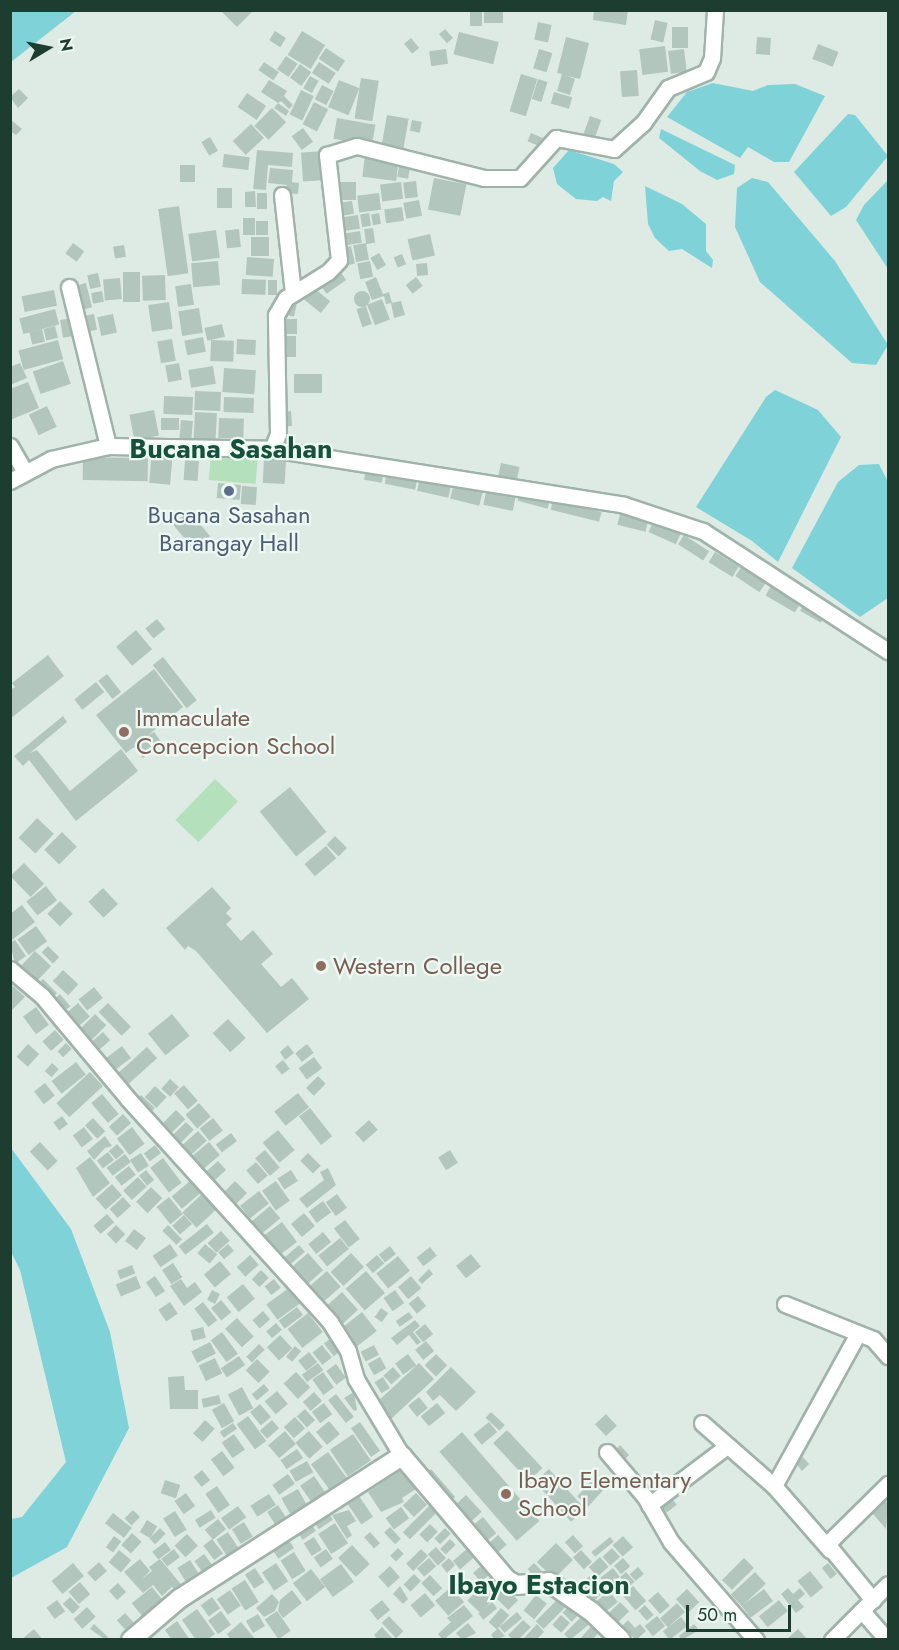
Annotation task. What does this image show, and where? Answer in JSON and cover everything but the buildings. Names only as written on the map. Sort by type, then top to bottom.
[{"type":"street","points":[[272,449],[278,434],[276,315],[293,293],[328,272],[339,260],[327,155],[357,146],[484,178],[520,178],[556,138],[614,149],[643,123],[668,88],[706,72],[712,58],[715,10]]},
{"type":"street","points":[[282,195],[293,293]]},
{"type":"street","points":[[69,287],[108,446]]},
{"type":"street","points":[[10,446],[24,470]]},
{"type":"street","points":[[10,481],[24,470],[51,459],[108,446],[272,449],[525,487],[647,512],[703,531],[888,651]]},
{"type":"street","points":[[10,969],[42,996],[128,1099],[330,1322],[348,1351],[356,1379],[402,1456],[507,1580],[517,1586],[549,1582],[592,1612],[621,1640]]},
{"type":"street","points":[[785,1304],[857,1335],[873,1339],[888,1356]]},
{"type":"street","points":[[774,1486],[857,1335]]},
{"type":"street","points":[[702,1424],[774,1486],[873,1600]]},
{"type":"street","points":[[649,1505],[727,1446]]},
{"type":"street","points":[[607,1452],[649,1505],[671,1542],[756,1640]]},
{"type":"street","points":[[131,1640],[179,1599],[402,1456]]},
{"type":"street","points":[[830,1550],[827,1544],[888,1484]]},
{"type":"street","points":[[832,1640],[888,1584]]},
{"type":"street","points":[[862,1611],[887,1640]]},
{"type":"green space","points":[[211,454],[258,458],[256,484],[209,480]]},
{"type":"green space","points":[[215,779],[238,801],[198,842],[175,820]]},
{"type":"water","points":[[11,10],[76,10],[76,11],[11,62]]},
{"type":"water","points":[[713,83],[753,91],[768,85],[795,84],[825,96],[789,162],[774,162],[748,147],[740,158],[667,117],[687,92]]},
{"type":"water","points":[[848,114],[855,115],[888,156],[846,207],[831,216],[794,172]]},
{"type":"water","points":[[661,129],[735,165],[734,174],[717,180],[700,171],[659,138]]},
{"type":"water","points":[[569,150],[614,164],[623,172],[614,181],[611,201],[603,197],[597,201],[576,199],[557,184],[553,168]]},
{"type":"water","points":[[752,178],[768,182],[835,261],[888,345],[876,365],[852,363],[760,282],[735,227],[737,188]]},
{"type":"water","points":[[888,180],[888,269],[856,220],[864,205]]},
{"type":"water","points":[[645,186],[682,204],[706,224],[706,251],[713,260],[712,268],[682,249],[669,251],[655,238],[648,224]]},
{"type":"water","points":[[775,390],[818,410],[841,437],[778,562],[752,541],[696,507],[766,397]]},
{"type":"water","points":[[879,464],[888,482],[888,598],[860,617],[792,568],[838,482],[859,465]]},
{"type":"water","points":[[11,1148],[71,1229],[110,1332],[129,1428],[67,1547],[11,1578],[11,1519],[22,1517],[66,1462],[20,1270],[11,1252]]},
{"type":"place","name":"Bucana Sasahan Barangay Hall","points":[[229,491]]},
{"type":"place","name":"Immaculate Concepcion School","points":[[124,732]]},
{"type":"place","name":"Western College","points":[[321,966]]},
{"type":"place","name":"Ibayo Elementary School","points":[[506,1494]]},
{"type":"district","name":"Bucana Sasahan","points":[[231,449]]},
{"type":"district","name":"Ibayo Estacion","points":[[539,1585]]}]
